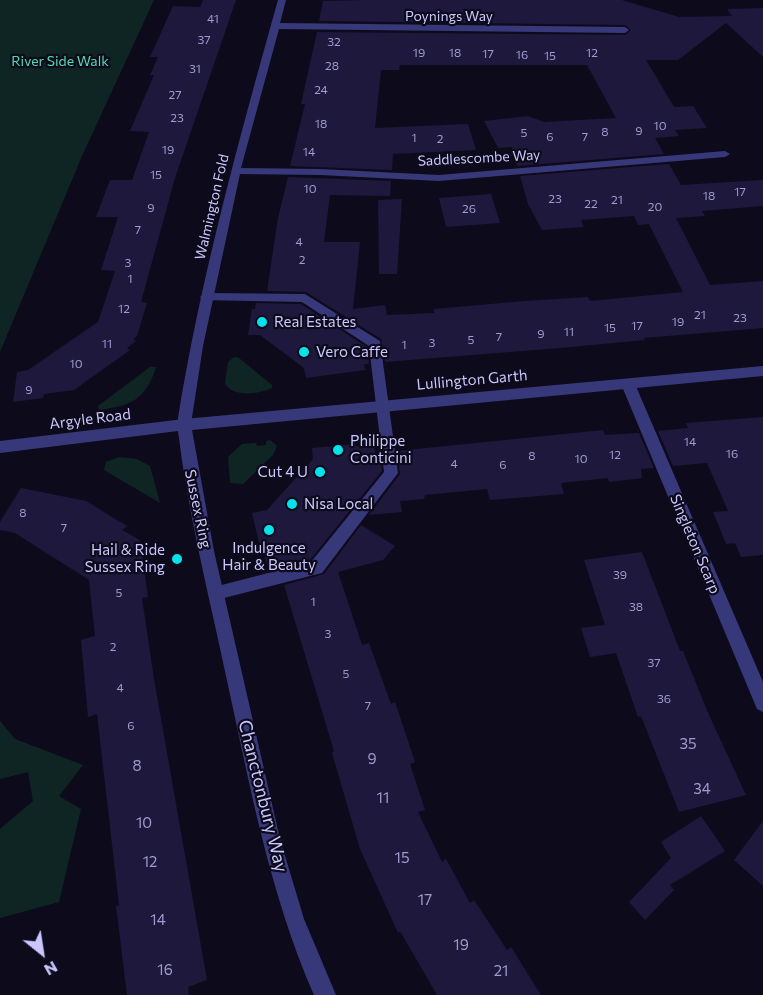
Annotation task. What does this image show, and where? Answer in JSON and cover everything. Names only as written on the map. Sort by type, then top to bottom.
[{"type":"street","name":"Walmington Fold","points":[[184,424],[206,297],[235,171],[282,0]]},
{"type":"street","name":"Poynings Way","points":[[274,26],[625,30]]},
{"type":"street","name":"Saddlescombe Way","points":[[235,171],[320,172],[439,178],[725,154]]},
{"type":"street","points":[[206,297],[305,298],[375,344],[391,474],[316,568],[216,593]]},
{"type":"street","name":"Lullington Garth","points":[[184,424],[382,404],[763,371]]},
{"type":"street","name":"Singleton Scarp","points":[[628,384],[763,703]]},
{"type":"street","name":"Argyle Road","points":[[0,447],[184,424]]},
{"type":"street","name":"Sussex Ring","points":[[184,424],[197,508],[216,593]]},
{"type":"street","name":"Chanctonbury Way","points":[[216,593],[255,769],[284,885],[304,943],[326,995]]},
{"type":"green space","name":"River Side Walk","points":[[0,0],[154,0],[82,156],[0,352]]},
{"type":"green space","points":[[234,357],[239,358],[272,385],[272,388],[260,392],[240,393],[228,388],[225,383],[228,362]]},
{"type":"green space","points":[[150,367],[156,367],[142,394],[120,406],[99,410],[98,406]]},
{"type":"green space","points":[[270,440],[277,446],[273,455],[243,484],[230,483],[228,457],[242,444],[266,445],[266,441]]},
{"type":"green space","points":[[119,457],[137,459],[150,466],[160,503],[104,470],[106,462]]},
{"type":"green space","points":[[0,721],[15,739],[83,765],[59,796],[81,809],[59,902],[0,918],[0,829],[33,801],[28,772],[0,779]]},
{"type":"building","points":[[203,0],[236,0],[175,178],[141,302],[147,303],[137,336],[133,339],[136,341],[127,348],[130,350],[74,390],[44,394],[43,398],[13,402],[17,372],[28,370],[98,322],[115,271],[101,270],[118,217],[96,217],[110,180],[132,180],[149,132],[130,131],[154,75],[150,75],[158,57],[150,57],[173,6],[200,7]]},
{"type":"building","points":[[622,0],[679,17],[732,16],[727,9],[763,8],[763,57],[726,23],[678,60],[646,60],[674,107],[693,106],[707,128],[675,130],[679,136],[655,138],[664,154],[517,166],[512,147],[498,148],[484,121],[528,116],[544,122],[616,118],[587,65],[400,65],[399,70],[381,70],[375,128],[468,124],[476,150],[393,154],[392,170],[290,166],[305,104],[301,104],[317,32],[625,35],[631,30],[625,25],[319,21],[323,1]]},
{"type":"building","points":[[669,164],[681,185],[763,180],[763,206],[702,211],[705,216],[676,218],[710,285],[763,281],[763,328],[385,362],[381,339],[306,292],[267,291],[278,218],[288,177],[391,181],[390,196],[330,195],[324,242],[360,242],[353,309],[385,305],[387,315],[434,313],[434,309],[525,301],[588,297],[590,301],[683,292],[649,224],[638,225],[634,216],[581,220],[584,227],[542,230],[528,204],[520,176]]},
{"type":"building","points":[[491,194],[500,223],[446,227],[439,198]]},
{"type":"building","points":[[402,199],[397,274],[379,274],[378,200]]},
{"type":"building","points":[[256,303],[301,304],[367,347],[369,364],[364,364],[365,370],[306,378],[304,368],[260,335],[248,335],[252,309],[255,309]]},
{"type":"building","points":[[763,417],[763,555],[741,557],[735,543],[726,544],[713,512],[728,511],[707,463],[673,466],[658,431],[688,428],[686,423]]},
{"type":"building","points":[[603,430],[605,435],[639,433],[654,468],[641,469],[642,478],[609,482],[608,478],[561,483],[564,494],[490,500],[487,489],[425,495],[424,499],[400,501],[402,512],[369,515],[400,474],[397,451]]},
{"type":"building","points":[[355,444],[356,446],[374,444],[375,454],[380,453],[382,471],[310,560],[268,569],[264,552],[261,552],[252,513],[267,510],[313,459],[312,448]]},
{"type":"building","points":[[21,488],[86,501],[127,526],[122,530],[140,540],[148,597],[142,598],[154,679],[207,980],[188,987],[189,995],[127,995],[97,714],[88,717],[81,640],[95,636],[89,580],[15,533],[0,530],[0,522]]},
{"type":"building","points":[[361,525],[395,546],[383,560],[338,572],[362,645],[369,643],[391,704],[395,702],[415,762],[410,764],[425,810],[418,812],[442,862],[446,859],[470,903],[474,900],[507,950],[511,947],[541,995],[437,995],[400,931],[398,933],[360,849],[332,753],[334,751],[284,585],[324,574]]},
{"type":"building","points":[[642,552],[680,651],[683,651],[709,715],[746,795],[679,812],[641,716],[638,717],[616,653],[590,657],[581,628],[605,625],[584,560]]},
{"type":"building","points":[[701,816],[725,851],[670,885],[674,890],[645,920],[629,902],[671,858],[661,842]]},
{"type":"building","points":[[763,821],[763,886],[734,860]]},
{"type":"place","name":"Real Estates","points":[[262,322]]},
{"type":"place","name":"Vero Caffe","points":[[304,352]]},
{"type":"place","name":"Philippe Conticini","points":[[338,450]]},
{"type":"place","name":"Cut 4 U","points":[[320,472]]},
{"type":"place","name":"Nisa Local","points":[[292,504]]},
{"type":"place","name":"Indulgence Hair & Beauty","points":[[269,530]]},
{"type":"place","name":"Hail & Ride Sussex Ring","points":[[177,559]]}]
